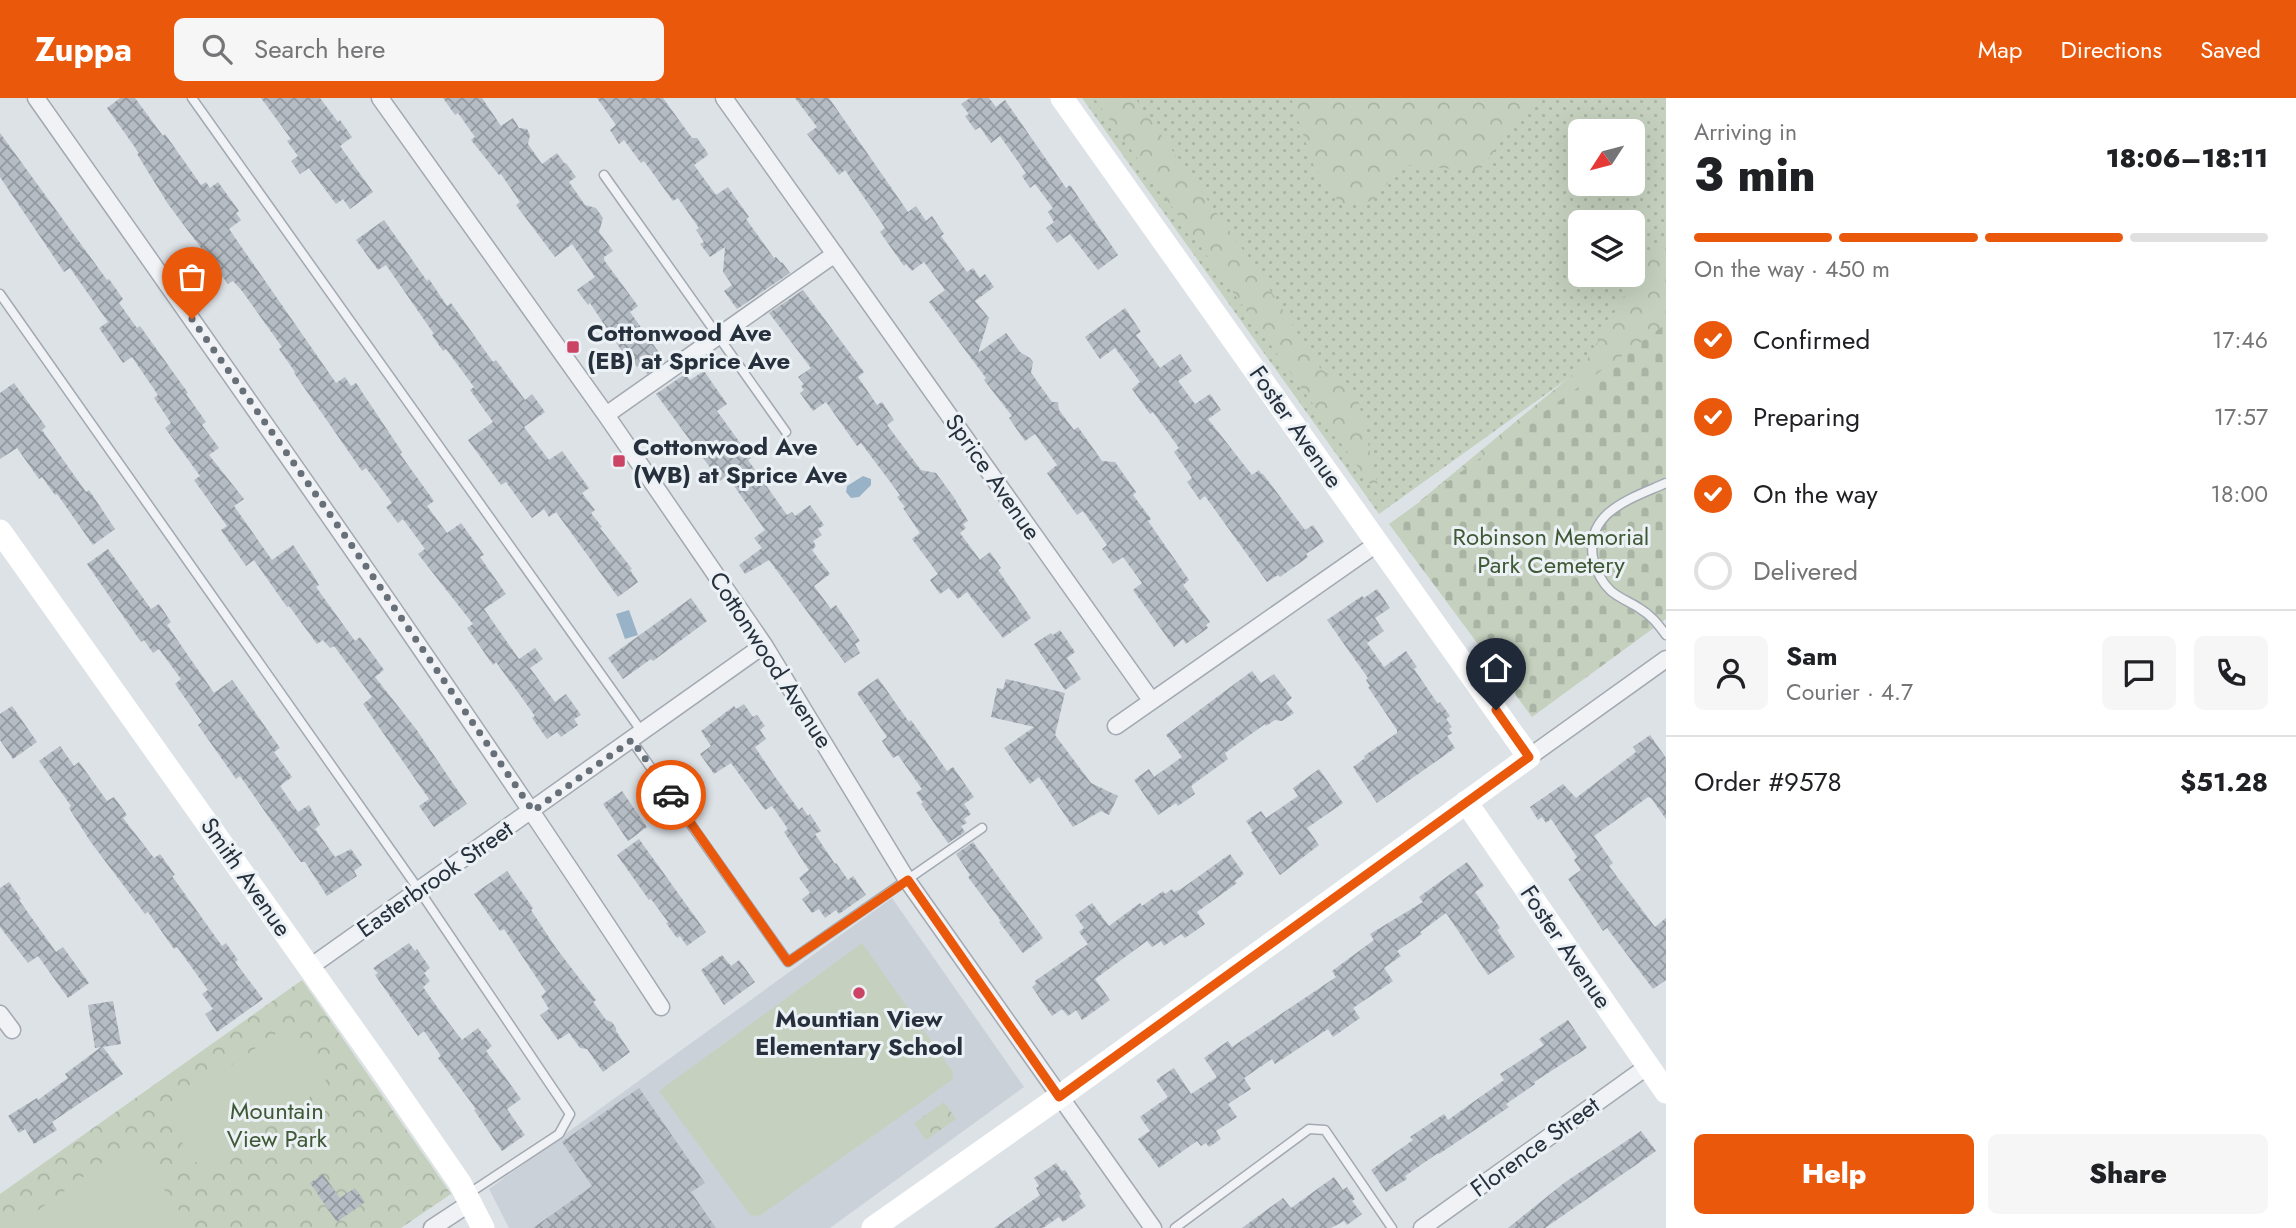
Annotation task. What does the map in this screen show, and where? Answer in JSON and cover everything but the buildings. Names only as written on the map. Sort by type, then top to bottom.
[{"type":"street","points":[[36,98],[348,540],[533,811],[662,1007]]},
{"type":"street","name":"Cottonwood Avenue","points":[[380,98],[606,415],[764,645],[908,880],[1153,1228]]},
{"type":"street","name":"Sprice Avenue","points":[[724,98],[1151,700]]},
{"type":"street","name":"Foster Avenue","points":[[1062,98],[1529,757]]},
{"type":"street","points":[[606,415],[835,254]]},
{"type":"street","name":"Smith Avenue","points":[[0,531],[310,967],[468,1199],[483,1228]]},
{"type":"street","points":[[1116,726],[1378,543]]},
{"type":"street","name":"Easterbrook Street","points":[[310,967],[764,645]]},
{"type":"street","points":[[873,1228],[1666,659]]},
{"type":"street","name":"Foster Avenue","points":[[1466,802],[1666,1092]]},
{"type":"street","points":[[0,1014],[12,1030]]},
{"type":"street","name":"Florence Street","points":[[1422,1228],[1647,1066]]},
{"type":"street","points":[[432,1228],[468,1199]]},
{"type":"lane","points":[[192,98],[637,736],[788,962],[982,828]]},
{"type":"lane","points":[[604,175],[786,432]]},
{"type":"lane","points":[[0,294],[419,890],[570,1114],[559,1133],[468,1199]]},
{"type":"lane","points":[[1666,483],[1619,503],[1608,512],[1594,537],[1592,553],[1605,585],[1613,593],[1652,616],[1666,635]]},
{"type":"lane","points":[[1175,1228],[1309,1129],[1325,1130],[1392,1228]]},
{"type":"shaded area","name":"Mountian View Elementary School","points":[[892,898],[1024,1087],[830,1228],[509,1228],[489,1189]]},
{"type":"green space","points":[[1082,98],[1666,98],[1666,308],[1379,514]]},
{"type":"green space","points":[[1094,98],[1135,98],[1256,268],[1320,368],[1358,400],[1381,499]]},
{"type":"green space","points":[[1291,98],[1534,98],[1479,171],[1403,165],[1372,201],[1340,204],[1313,164]]},
{"type":"green space","points":[[1666,244],[1666,328],[1446,510],[1420,501],[1584,365],[1629,287],[1645,287],[1646,258]]},
{"type":"green space","name":"Robinson Memorial Park Cemetery","points":[[1666,324],[1666,619],[1532,717],[1389,524]]},
{"type":"green space","points":[[862,943],[953,1072],[952,1080],[759,1216],[750,1215],[659,1091]]},
{"type":"green space","name":"Mountain View Park","points":[[302,980],[451,1194],[401,1228],[0,1228],[0,1194]]},
{"type":"green space","points":[[282,1029],[294,1032],[326,1077],[325,1086],[211,1168],[199,1166],[168,1123],[169,1111]]},
{"type":"green space","points":[[944,1102],[956,1119],[926,1140],[914,1123]]},
{"type":"green space","points":[[121,1149],[137,1152],[192,1228],[14,1228]]},
{"type":"water","points":[[863,476],[871,479],[871,485],[859,497],[851,498],[846,492],[847,486]]},
{"type":"water","points":[[629,610],[638,635],[625,639],[616,614]]},
{"type":"way so far","points":[[192,319],[348,540],[533,811],[632,740],[671,795]]},
{"type":"place","name":"Cottonwood Ave (EB) at Sprice Ave","points":[[573,347]]},
{"type":"place","name":"Cottonwood Ave (WB) at Sprice Ave","points":[[619,461]]},
{"type":"place","name":"Mountian View Elementary School","points":[[859,993]]},
{"type":"route","points":[[671,795],[788,962],[908,880],[1059,1097],[1529,757],[1496,710]]}]
